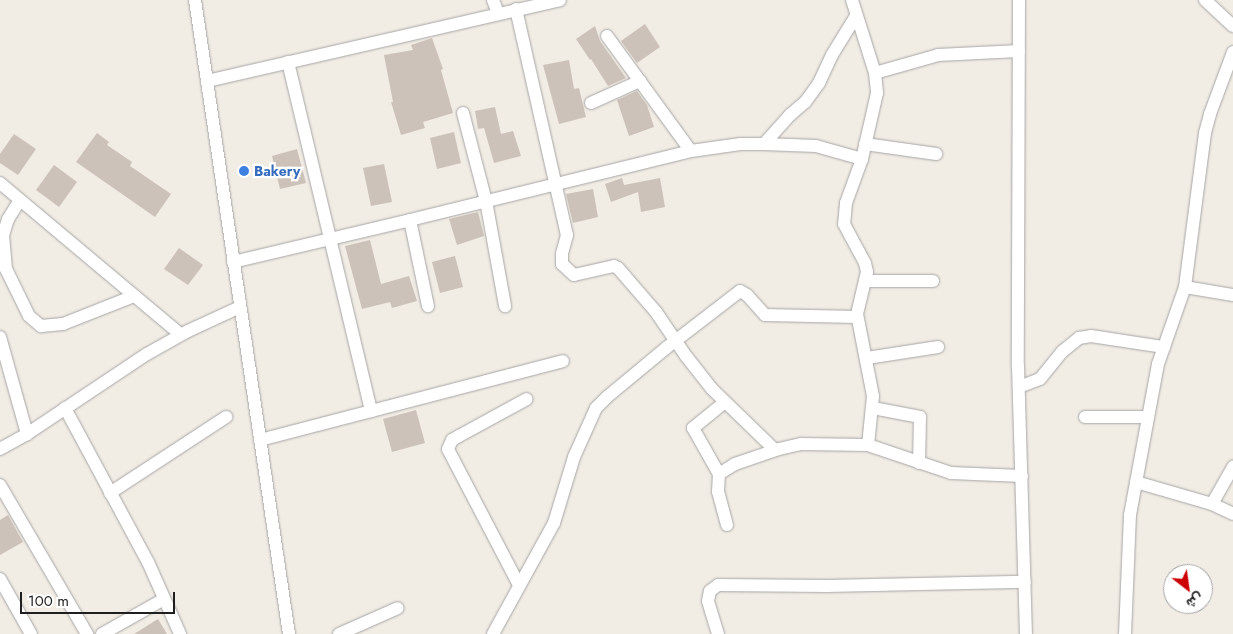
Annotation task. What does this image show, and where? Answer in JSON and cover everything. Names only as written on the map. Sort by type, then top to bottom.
[{"type":"street","points":[[195,0],[289,634]]},
{"type":"street","points":[[493,0],[498,13]]},
{"type":"street","points":[[207,81],[560,0]]},
{"type":"street","points":[[852,0],[875,73],[877,93],[862,159],[846,203],[844,224],[865,263],[866,281],[857,307],[857,317],[867,358],[873,396],[868,445]]},
{"type":"street","points":[[1019,0],[1019,388],[1026,634]]},
{"type":"street","points":[[1205,0],[1233,26]]},
{"type":"street","points":[[516,9],[567,235],[562,254],[562,264],[574,275],[614,266],[618,268],[656,312],[675,340],[725,402],[776,450]]},
{"type":"street","points":[[764,144],[790,115],[805,102],[819,83],[832,55],[856,16]]},
{"type":"street","points":[[607,36],[691,150]]},
{"type":"street","points":[[875,73],[938,55],[1020,51]]},
{"type":"street","points":[[1125,634],[1127,547],[1148,417],[1158,364],[1185,287],[1205,133],[1233,52]]},
{"type":"street","points":[[288,62],[371,411]]},
{"type":"street","points":[[591,103],[640,81]]},
{"type":"street","points":[[463,113],[486,201],[504,306]]},
{"type":"street","points":[[233,262],[691,150],[741,144],[816,146],[862,159]]},
{"type":"street","points":[[866,144],[936,154]]},
{"type":"street","points":[[0,183],[181,335]]},
{"type":"street","points":[[20,200],[8,219],[3,235],[6,269],[28,316],[41,326],[63,324],[134,296]]},
{"type":"street","points":[[410,220],[428,306]]},
{"type":"street","points":[[866,281],[933,281]]},
{"type":"street","points":[[1185,287],[1233,295]]},
{"type":"street","points":[[493,634],[554,524],[574,457],[596,408],[675,340],[740,291],[747,295],[765,315],[857,317]]},
{"type":"street","points":[[0,449],[27,434],[147,354],[181,335],[240,307]]},
{"type":"street","points":[[1019,388],[1040,379],[1063,351],[1079,338],[1091,336],[1164,347]]},
{"type":"street","points":[[0,337],[27,434]]},
{"type":"street","points":[[867,358],[938,347]]},
{"type":"street","points":[[260,440],[563,361]]},
{"type":"street","points":[[519,585],[448,448],[452,440],[527,399]]},
{"type":"street","points":[[725,402],[693,428],[719,474],[718,492],[727,525]]},
{"type":"street","points":[[65,408],[148,562],[180,634]]},
{"type":"street","points":[[873,408],[920,417],[919,463]]},
{"type":"street","points":[[1085,417],[1148,417]]},
{"type":"street","points":[[110,493],[226,418]]},
{"type":"street","points":[[719,474],[735,464],[776,450],[801,444],[868,445],[951,473],[1022,476]]},
{"type":"street","points":[[1212,504],[1233,467]]},
{"type":"street","points":[[1136,482],[1212,504],[1233,514]]},
{"type":"street","points":[[0,485],[87,634]]},
{"type":"street","points":[[0,579],[31,634]]},
{"type":"street","points":[[718,634],[708,601],[710,591],[718,585],[827,586],[1025,582]]},
{"type":"street","points":[[102,634],[164,599]]},
{"type":"street","points":[[339,634],[398,608]]},
{"type":"building","points":[[645,24],[660,47],[637,63],[621,41]]},
{"type":"building","points":[[595,26],[600,41],[626,78],[608,86],[576,39]]},
{"type":"building","points":[[432,38],[443,69],[441,70],[453,113],[423,122],[425,128],[401,135],[391,102],[393,102],[384,55],[413,50],[411,45]]},
{"type":"building","points":[[569,60],[574,89],[579,88],[586,117],[559,124],[543,65]]},
{"type":"building","points":[[637,91],[647,105],[654,127],[629,136],[617,100]]},
{"type":"building","points":[[495,107],[501,134],[513,131],[521,156],[494,163],[484,128],[478,129],[475,111]]},
{"type":"building","points":[[454,132],[461,163],[437,169],[430,138]]},
{"type":"building","points":[[97,133],[109,142],[107,145],[132,162],[130,166],[171,194],[155,217],[76,162]]},
{"type":"building","points":[[14,134],[36,149],[18,175],[0,163],[0,154]]},
{"type":"building","points":[[297,149],[306,183],[280,189],[272,156]]},
{"type":"building","points":[[384,164],[392,202],[371,206],[363,168]]},
{"type":"building","points":[[54,165],[77,182],[59,207],[36,190]]},
{"type":"building","points":[[622,178],[624,185],[660,178],[665,207],[641,212],[638,192],[611,202],[605,184]]},
{"type":"building","points":[[593,189],[598,217],[573,223],[566,194]]},
{"type":"building","points":[[478,212],[484,236],[457,245],[449,219]]},
{"type":"building","points":[[370,240],[381,284],[409,276],[417,301],[392,308],[390,302],[362,309],[345,246]]},
{"type":"building","points":[[179,248],[203,265],[188,285],[164,269]]},
{"type":"building","points":[[455,256],[463,287],[440,293],[432,262]]},
{"type":"building","points":[[416,410],[425,443],[392,452],[383,419]]},
{"type":"building","points":[[8,515],[23,542],[0,555],[0,520]]},
{"type":"building","points":[[158,619],[167,634],[134,634]]},
{"type":"place","name":"Bakery","points":[[244,171]]}]
